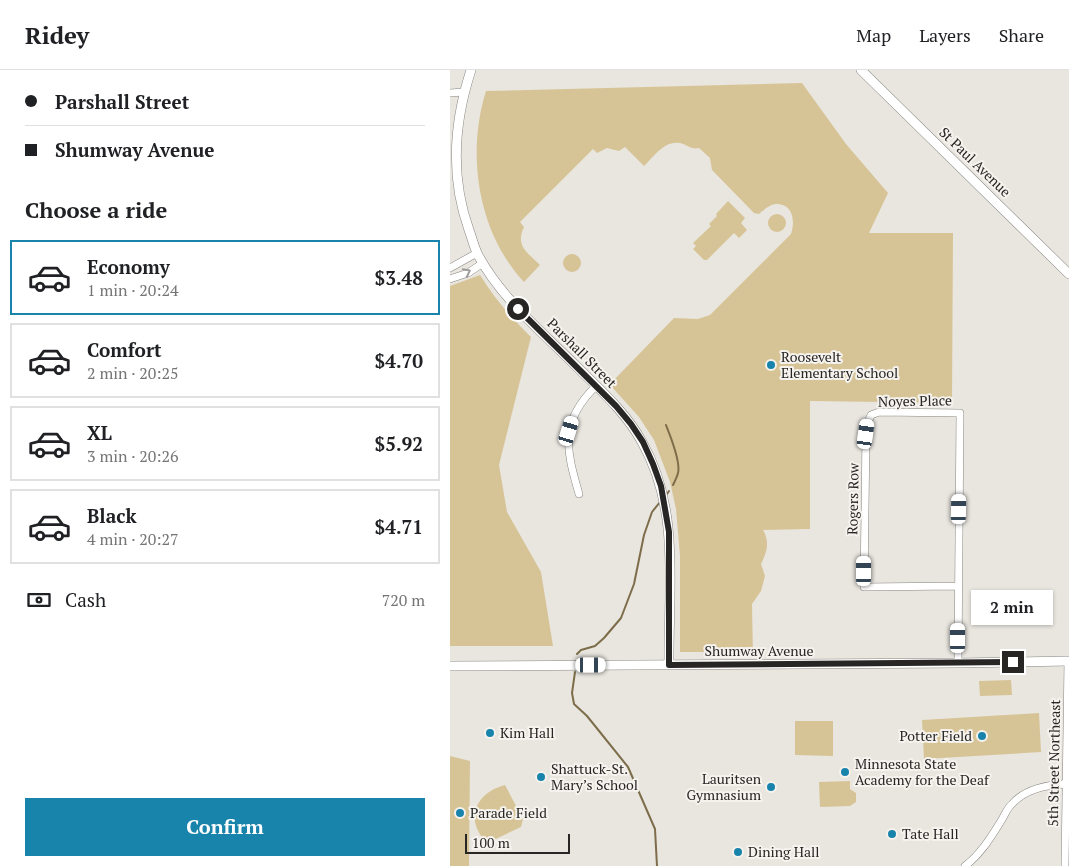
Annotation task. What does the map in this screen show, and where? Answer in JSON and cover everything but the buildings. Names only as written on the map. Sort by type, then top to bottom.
[{"type":"street","name":"Parshall Street","points":[[471,70],[464,92],[456,140],[457,180],[464,217],[477,253],[514,304],[616,406],[631,424],[646,450],[661,486],[669,532],[669,665]]},
{"type":"street","name":"St Paul Avenue","points":[[861,70],[1069,274]]},
{"type":"street","points":[[450,92],[464,92]]},
{"type":"street","points":[[450,268],[477,253]]},
{"type":"street","points":[[450,279],[468,273],[483,263]]},
{"type":"street","points":[[579,494],[569,462],[569,431],[578,406],[596,386]]},
{"type":"street","name":"Noyes Place","points":[[871,415],[879,412],[960,413],[958,586]]},
{"type":"street","name":"Rogers Row","points":[[871,415],[866,434],[864,587],[958,586]]},
{"type":"street","points":[[958,586],[958,663]]},
{"type":"street","name":"Shumway Avenue","points":[[450,666],[1069,661]]},
{"type":"street","name":"5th Street Northeast","points":[[1065,866],[1069,661]]},
{"type":"street","points":[[965,866],[974,859],[989,841],[1011,804],[1030,791],[1049,785],[1067,784]]},
{"type":"shaded area","name":"Roosevelt Elementary School","points":[[802,83],[846,144],[888,193],[869,233],[953,233],[952,403],[810,401],[810,529],[763,530],[767,547],[761,564],[765,576],[761,591],[752,604],[753,657],[716,652],[680,652],[680,556],[676,509],[670,482],[654,440],[639,417],[611,386],[611,383],[674,318],[698,319],[710,315],[791,234],[792,214],[787,207],[776,204],[769,206],[759,214],[754,213],[712,170],[710,158],[699,148],[692,148],[680,143],[669,144],[644,166],[625,147],[619,151],[607,148],[597,153],[593,149],[520,222],[524,227],[521,239],[522,244],[540,265],[524,282],[508,262],[486,217],[480,192],[477,166],[480,115],[486,91]]},
{"type":"shaded area","points":[[728,201],[745,218],[741,223],[747,230],[739,238],[734,233],[707,260],[704,260],[693,249],[696,246],[693,243],[711,226],[709,224]]},
{"type":"shaded area","points":[[773,214],[781,214],[786,219],[784,230],[773,232],[768,227],[768,219]]},
{"type":"shaded area","points":[[568,254],[576,254],[581,259],[579,270],[568,272],[563,267],[563,259]]},
{"type":"shaded area","points":[[480,275],[503,307],[531,337],[499,465],[507,512],[541,572],[553,646],[450,646],[450,286]]},
{"type":"shaded area","points":[[1011,680],[1012,695],[980,696],[979,681]]},
{"type":"shaded area","name":"Potter Field","points":[[1039,713],[1041,752],[924,759],[922,720]]},
{"type":"shaded area","points":[[795,721],[833,721],[833,756],[795,755]]},
{"type":"shaded area","name":"Parade Field","points":[[450,756],[470,761],[469,866],[450,866]]},
{"type":"shaded area","points":[[850,781],[850,789],[856,793],[856,802],[850,806],[820,807],[819,782]]},
{"type":"shaded area","points":[[505,785],[523,819],[521,827],[487,843],[476,825],[476,808],[486,794]]},
{"type":"waterway","points":[[666,425],[675,449],[679,468],[673,485]]},
{"type":"waterway","points":[[577,654],[581,650],[595,646],[621,618],[634,584],[644,535],[652,512],[660,502]]},
{"type":"waterway","points":[[575,672],[572,693],[574,704],[587,716],[628,767],[655,829],[657,866]]},
{"type":"place","name":"Roosevelt Elementary School","points":[[771,365]]},
{"type":"place","name":"Kim Hall","points":[[490,733]]},
{"type":"place","name":"Potter Field","points":[[982,736]]},
{"type":"place","name":"Minnesota State Academy for the Deaf","points":[[845,772]]},
{"type":"place","name":"Shattuck-St. Mary’s School","points":[[541,777]]},
{"type":"place","name":"Lauritsen Gymnasium","points":[[771,787]]},
{"type":"place","name":"Parade Field","points":[[460,813]]},
{"type":"place","name":"Tate Hall","points":[[892,834]]},
{"type":"place","name":"Dining Hall","points":[[738,852]]},
{"type":"route","points":[[518,309],[616,406],[643,442],[653,464],[661,486],[669,532],[669,665],[1013,662]]}]
